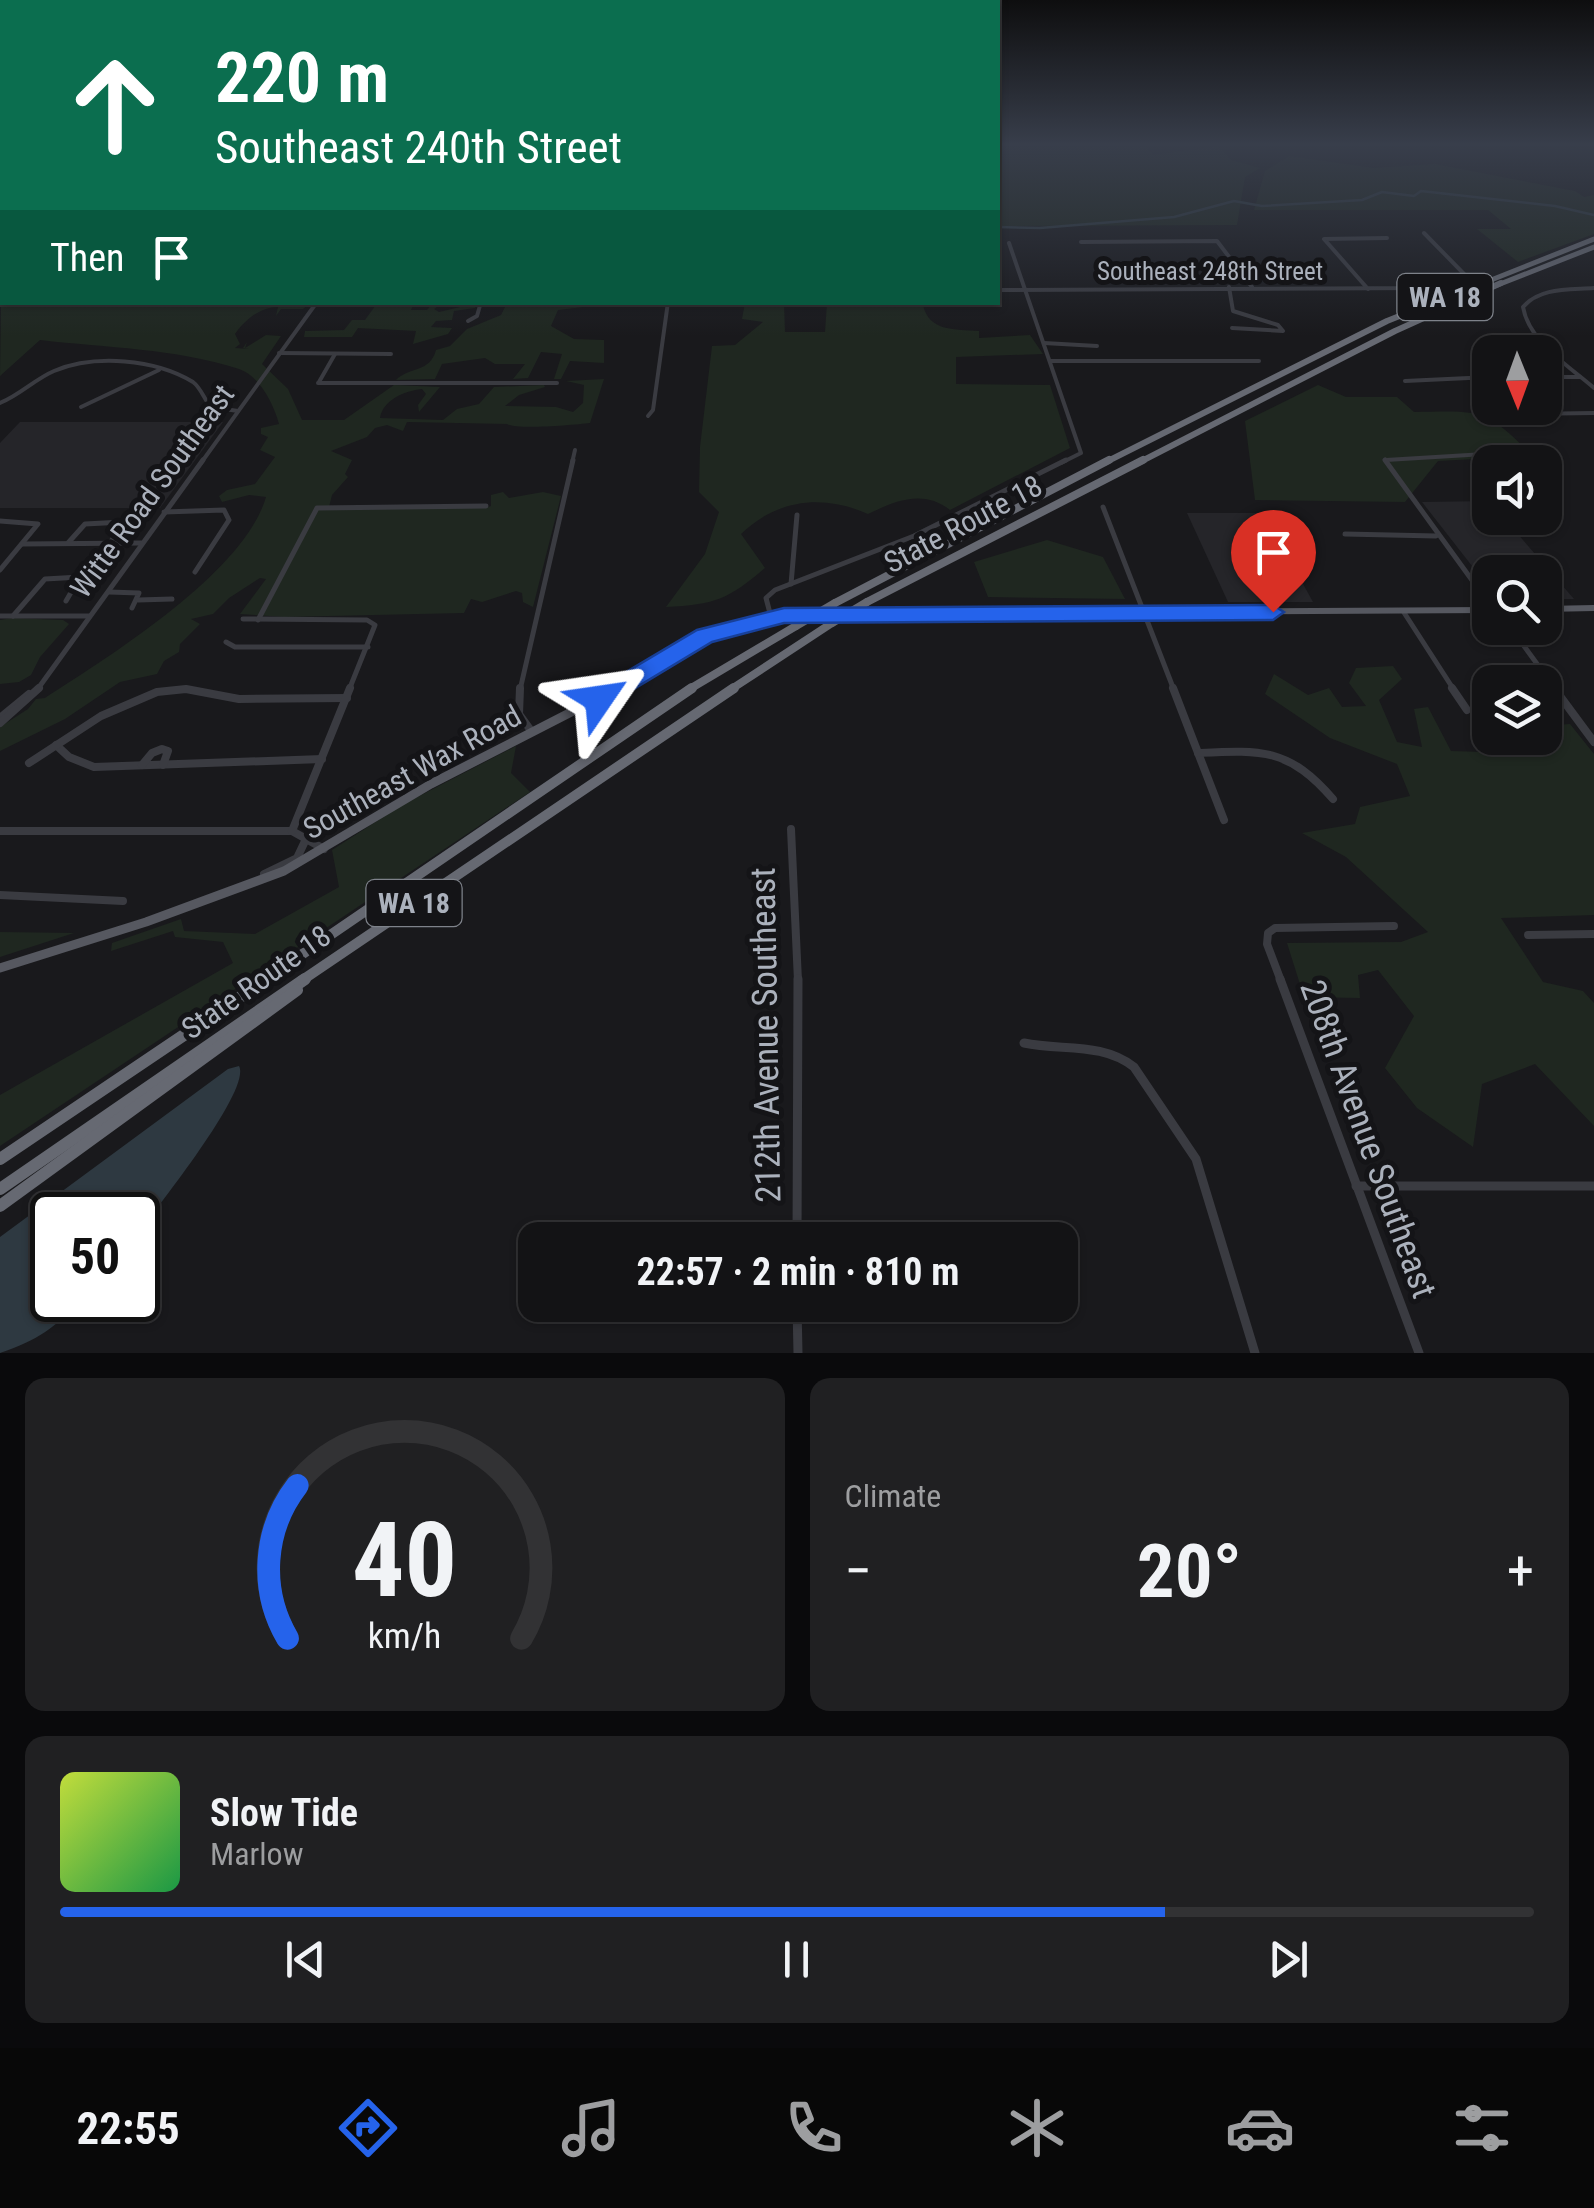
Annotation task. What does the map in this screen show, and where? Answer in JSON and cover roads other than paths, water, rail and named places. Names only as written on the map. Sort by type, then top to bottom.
[{"type":"highway","name":"State Route 18","points":[[0,1157],[596,757],[701,681],[835,603],[1358,334],[1594,239]]},
{"type":"highway","name":"State Route 18","points":[[0,1189],[785,651],[867,602],[1394,331],[1594,247]]},
{"type":"highway","points":[[0,1206],[274,1009],[370,933]]},
{"type":"main road","points":[[1562,609],[1594,608]]},
{"type":"main road","name":"Southeast Wax Road","points":[[0,968],[244,886],[324,849],[432,784],[599,699],[705,636],[771,617],[1472,609]]},
{"type":"street","name":"Southeast 248th Street","points":[[1000,290],[1423,288],[1461,280],[1468,273],[1424,233]]},
{"type":"street","points":[[1368,289],[1324,239],[1387,238]]},
{"type":"street","points":[[1081,242],[1217,241],[1252,287]]},
{"type":"street","points":[[771,617],[768,595],[914,536],[1082,451],[1008,242]]},
{"type":"street","points":[[1230,287],[1233,310],[1278,325],[1282,331],[1232,328]]},
{"type":"street","points":[[1594,288],[1553,288],[1523,301],[1521,318],[1594,388]]},
{"type":"street","name":"Witte Road Southeast","points":[[0,721],[34,691],[313,305]]},
{"type":"street","points":[[468,321],[477,316],[480,305]]},
{"type":"street","points":[[648,416],[653,410],[668,305]]},
{"type":"street","points":[[1044,343],[1097,346]]},
{"type":"street","points":[[279,353],[391,354]]},
{"type":"street","points":[[336,353],[318,383],[557,383]]},
{"type":"street","points":[[1050,361],[1259,360]]},
{"type":"street","points":[[0,403],[65,366],[95,361],[160,370],[198,385],[202,400],[210,407],[238,411]]},
{"type":"street","points":[[81,407],[160,370]]},
{"type":"street","points":[[1562,377],[1582,377]]},
{"type":"street","points":[[1405,381],[1472,378]]},
{"type":"street","points":[[1562,414],[1594,414]]},
{"type":"street","points":[[532,732],[519,714],[519,692],[575,450]]},
{"type":"street","points":[[1472,455],[1385,460],[1472,583]]},
{"type":"street","points":[[258,620],[317,508],[323,505],[486,506]]},
{"type":"street","points":[[1103,507],[1224,820]]},
{"type":"street","points":[[164,512],[224,510],[229,520],[195,572]]},
{"type":"street","points":[[790,584],[797,516]]},
{"type":"street","points":[[0,521],[38,523],[0,570]]},
{"type":"street","points":[[67,544],[85,524],[124,524],[110,543]]},
{"type":"street","points":[[1345,534],[1438,536]]},
{"type":"street","points":[[22,544],[142,543]]},
{"type":"street","points":[[13,616],[48,578],[81,578],[66,601]]},
{"type":"street","points":[[108,592],[139,593],[132,608]]},
{"type":"street","points":[[138,600],[172,599]]},
{"type":"street","points":[[1403,612],[1467,710]]},
{"type":"street","points":[[0,616],[90,616]]},
{"type":"street","points":[[244,620],[367,620],[375,625],[292,831]]},
{"type":"street","points":[[226,642],[235,647],[368,647]]},
{"type":"street","points":[[1523,645],[1594,742]]},
{"type":"street","points":[[28,763],[101,716],[157,692],[186,688],[239,699],[347,698]]},
{"type":"street","points":[[56,745],[81,764],[141,766],[322,759]]},
{"type":"street","points":[[141,766],[162,748],[168,751],[164,765]]},
{"type":"street","points":[[1198,753],[1279,752],[1309,771],[1333,799]]},
{"type":"street","name":"212th Avenue Southeast","points":[[791,830],[790,858],[798,921],[797,1222]]},
{"type":"street","points":[[0,831],[292,831],[324,849]]},
{"type":"street","points":[[244,886],[298,858],[306,839]]},
{"type":"street","points":[[0,896],[124,901]]},
{"type":"street","name":"208th Avenue Southeast","points":[[1394,926],[1275,928],[1268,934],[1267,944],[1419,1353]]},
{"type":"street","points":[[1528,935],[1594,934]]},
{"type":"street","points":[[1024,1043],[1053,1050],[1106,1049],[1125,1057],[1134,1066],[1196,1159],[1254,1353]]},
{"type":"street","points":[[1356,1186],[1594,1186]]},
{"type":"street","points":[[798,1322],[798,1353]]},
{"type":"waterway","points":[[1000,227],[1040,228],[1174,217],[1203,209]]},
{"type":"waterway","points":[[1569,209],[1594,215]]}]
